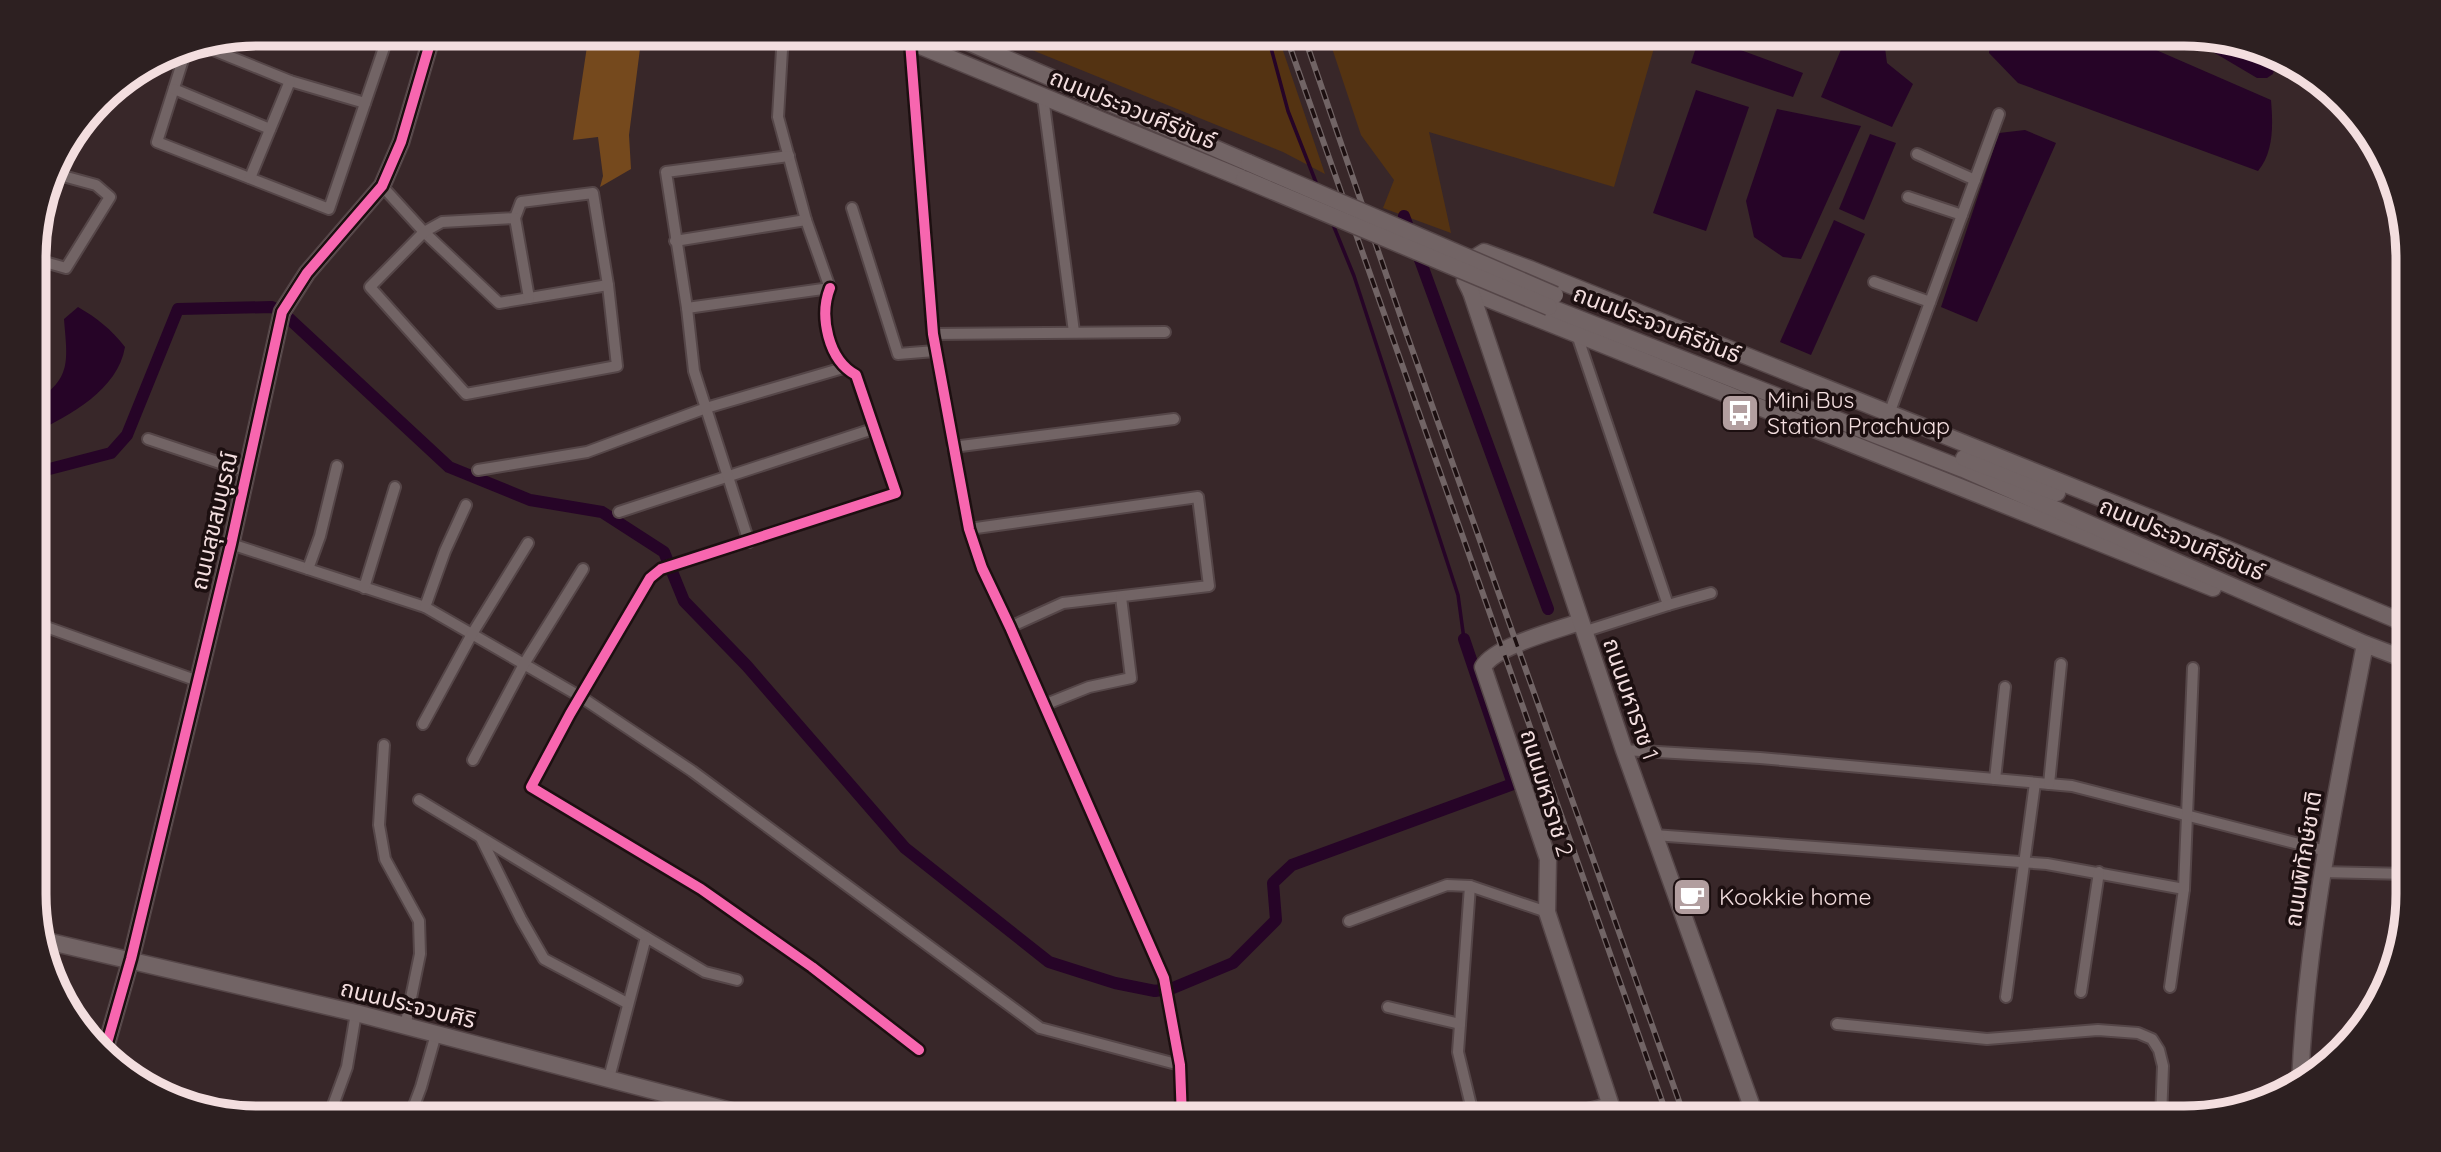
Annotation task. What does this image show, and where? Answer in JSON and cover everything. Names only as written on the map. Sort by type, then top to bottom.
[{"type":"main road","name":"ถนนสุขสมบูรณ์","points":[[107,1043],[131,960],[232,544],[282,312],[307,274],[382,186],[401,142],[429,46]]},
{"type":"main road","name":"ถนนประจวบคีรีขันธ์","points":[[920,46],[1963,469],[2396,656]]},
{"type":"main road","name":"ถนนประจวบคีรีขันธ์","points":[[977,46],[1249,163],[1552,301],[1573,304],[1970,461],[2396,620]]},
{"type":"main road","name":"ถนนมหาราช 1","points":[[1752,1106],[1582,627],[1465,280],[1467,268],[1471,260],[1484,252],[1679,327],[1889,414]]},
{"type":"main road","points":[[1471,292],[2226,593],[2317,622]]},
{"type":"main road","points":[[1889,414],[2396,619]]},
{"type":"main road","name":"ถนนมหาราช 2","points":[[1582,627],[1530,639],[1492,656],[1483,667],[1548,859],[1547,912],[1610,1106]]},
{"type":"main road","name":"ถนนพิทักษ์ชาติ","points":[[2301,1070],[2321,872],[2365,644]]},
{"type":"main road","name":"ถนนประจวบศิริ","points":[[51,942],[356,1013],[712,1106]]},
{"type":"street","points":[[183,59],[157,142],[329,209],[385,46]]},
{"type":"street","points":[[782,46],[778,117],[806,220],[830,288],[824,301],[829,341],[843,368],[856,375],[896,493],[661,569],[650,578],[531,787],[701,888],[812,967],[919,1051]]},
{"type":"street","points":[[910,46],[935,351],[969,529],[982,568],[1164,978],[1180,1065],[1182,1106]]},
{"type":"street","points":[[216,50],[290,81],[365,103]]},
{"type":"street","points":[[250,178],[290,81]]},
{"type":"street","points":[[174,89],[270,129]]},
{"type":"street","points":[[1043,97],[1074,332]]},
{"type":"street","points":[[1889,414],[1999,114]]},
{"type":"street","points":[[1917,154],[1975,180]]},
{"type":"street","points":[[749,542],[694,370],[666,172],[789,156]]},
{"type":"street","points":[[46,262],[66,268],[110,197],[96,185],[62,176]]},
{"type":"street","points":[[382,186],[424,232],[499,303],[608,285]]},
{"type":"street","points":[[515,218],[442,222],[424,232],[370,287],[466,394],[617,366],[608,285],[593,192],[521,202],[515,218],[529,298]]},
{"type":"street","points":[[1908,197],[1962,215]]},
{"type":"street","points":[[852,208],[898,354],[935,351]]},
{"type":"street","points":[[676,241],[806,220]]},
{"type":"street","points":[[1874,282],[1930,302]]},
{"type":"street","points":[[687,307],[830,288]]},
{"type":"street","points":[[933,334],[1165,332]]},
{"type":"street","points":[[1577,335],[1668,605]]},
{"type":"street","points":[[478,470],[587,452],[706,408],[843,368]]},
{"type":"street","points":[[953,447],[1174,419]]},
{"type":"street","points":[[619,512],[873,429]]},
{"type":"street","points":[[148,439],[247,472]]},
{"type":"street","points":[[308,569],[320,536],[337,466]]},
{"type":"street","points":[[364,587],[395,487]]},
{"type":"street","points":[[969,529],[1198,497],[1209,586],[1063,603],[1010,627]]},
{"type":"street","points":[[425,607],[445,551],[466,505]]},
{"type":"street","points":[[422,724],[472,634],[528,543]]},
{"type":"street","points":[[232,544],[425,607],[581,697],[691,771],[1040,1028],[1180,1065]]},
{"type":"street","points":[[473,760],[524,664],[583,569]]},
{"type":"street","points":[[1582,627],[1711,593]]},
{"type":"street","points":[[1045,705],[1089,687],[1131,678],[1121,597]]},
{"type":"street","points":[[45,627],[198,681]]},
{"type":"street","points":[[2049,784],[2061,664]]},
{"type":"street","points":[[2170,987],[2184,889],[2193,668]]},
{"type":"street","points":[[1995,779],[2005,687]]},
{"type":"street","points":[[384,745],[379,825],[385,859],[419,921],[420,954],[405,1027]]},
{"type":"street","points":[[1624,750],[1760,758],[2072,786],[2326,851]]},
{"type":"street","points":[[2006,997],[2035,783]]},
{"type":"street","points":[[419,800],[705,972],[737,981]]},
{"type":"street","points":[[1654,835],[2023,861],[2099,872],[2184,889]]},
{"type":"street","points":[[481,838],[544,960],[627,1003]]},
{"type":"street","points":[[2081,992],[2099,872]]},
{"type":"street","points":[[2321,872],[2396,874]]},
{"type":"street","points":[[1349,921],[1447,885],[1470,886],[1547,912]]},
{"type":"street","points":[[1470,886],[1458,1052],[1471,1106]]},
{"type":"street","points":[[609,1078],[646,937]]},
{"type":"street","points":[[1388,1007],[1460,1024]]},
{"type":"street","points":[[333,1106],[347,1067],[356,1013]]},
{"type":"street","points":[[1837,1024],[1987,1039],[2098,1030],[2138,1033],[2152,1039],[2164,1066],[2162,1106]]},
{"type":"street","points":[[414,1106],[436,1034]]},
{"type":"street","points":[[689,1100],[689,1106]]},
{"type":"shaded area","points":[[587,46],[640,46],[629,135],[631,169],[600,187],[603,176],[598,137],[573,140]]},
{"type":"shaded area","points":[[1022,46],[1281,46],[1325,174],[1283,152]]},
{"type":"shaded area","points":[[1331,46],[1655,46],[1614,187],[1429,132],[1451,233],[1383,208],[1394,180],[1361,135]]},
{"type":"shaded area","points":[[1696,46],[1730,46],[1803,73],[1793,97],[1691,63]]},
{"type":"shaded area","points":[[1843,46],[1885,46],[1887,63],[1913,84],[1892,127],[1821,97]]},
{"type":"shaded area","points":[[1990,46],[2147,46],[2271,100],[2270,147],[2258,171],[2018,83],[1989,53]]},
{"type":"shaded area","points":[[2205,47],[2252,57],[2275,67],[2273,74],[2267,78],[2257,78]]},
{"type":"shaded area","points":[[1696,90],[1749,107],[1706,231],[1653,213]]},
{"type":"shaded area","points":[[1777,109],[1861,126],[1801,259],[1783,257],[1754,237],[1746,201]]},
{"type":"shaded area","points":[[2025,130],[2056,143],[1977,322],[1941,307],[1999,133]]},
{"type":"shaded area","points":[[1870,134],[1896,143],[1864,220],[1839,209]]},
{"type":"shaded area","points":[[1834,220],[1865,234],[1811,355],[1780,342]]},
{"type":"shaded area","points":[[78,307],[103,324],[125,347],[121,362],[103,388],[77,409],[46,427],[46,394],[56,385],[65,367],[64,319]]},
{"type":"waterway","points":[[1270,46],[1288,111],[1317,185]]},
{"type":"waterway","points":[[1404,216],[1548,609]]},
{"type":"waterway","points":[[1332,222],[1354,276],[1458,595],[1464,639]]},
{"type":"waterway","points":[[46,470],[111,453],[127,435],[178,309],[272,307],[282,312],[449,467],[530,500],[602,512],[664,552],[684,601],[747,666],[905,848],[1049,962],[1115,983],[1155,991],[1173,988],[1233,963],[1276,920],[1273,883],[1292,865],[1513,784],[1464,639]]},
{"type":"railway","points":[[1290,46],[1664,1106]]},
{"type":"railway","points":[[1307,46],[1407,335],[1681,1106]]},
{"type":"cycle path","points":[[107,1043],[131,959],[231,544],[282,312],[307,273],[382,186],[401,142],[429,46]]},
{"type":"cycle path","points":[[910,46],[933,334],[969,529],[982,568],[1164,978],[1180,1065],[1182,1106]]},
{"type":"cycle path","points":[[830,288],[825,311],[828,336],[839,359],[856,375],[896,493],[661,569],[650,578],[570,714],[531,787],[701,889],[812,967],[919,1050]]},
{"type":"place","name":"Mini Bus Station Prachuap","points":[[1740,413]]},
{"type":"place","name":"Kookkie home","points":[[1692,897]]}]
